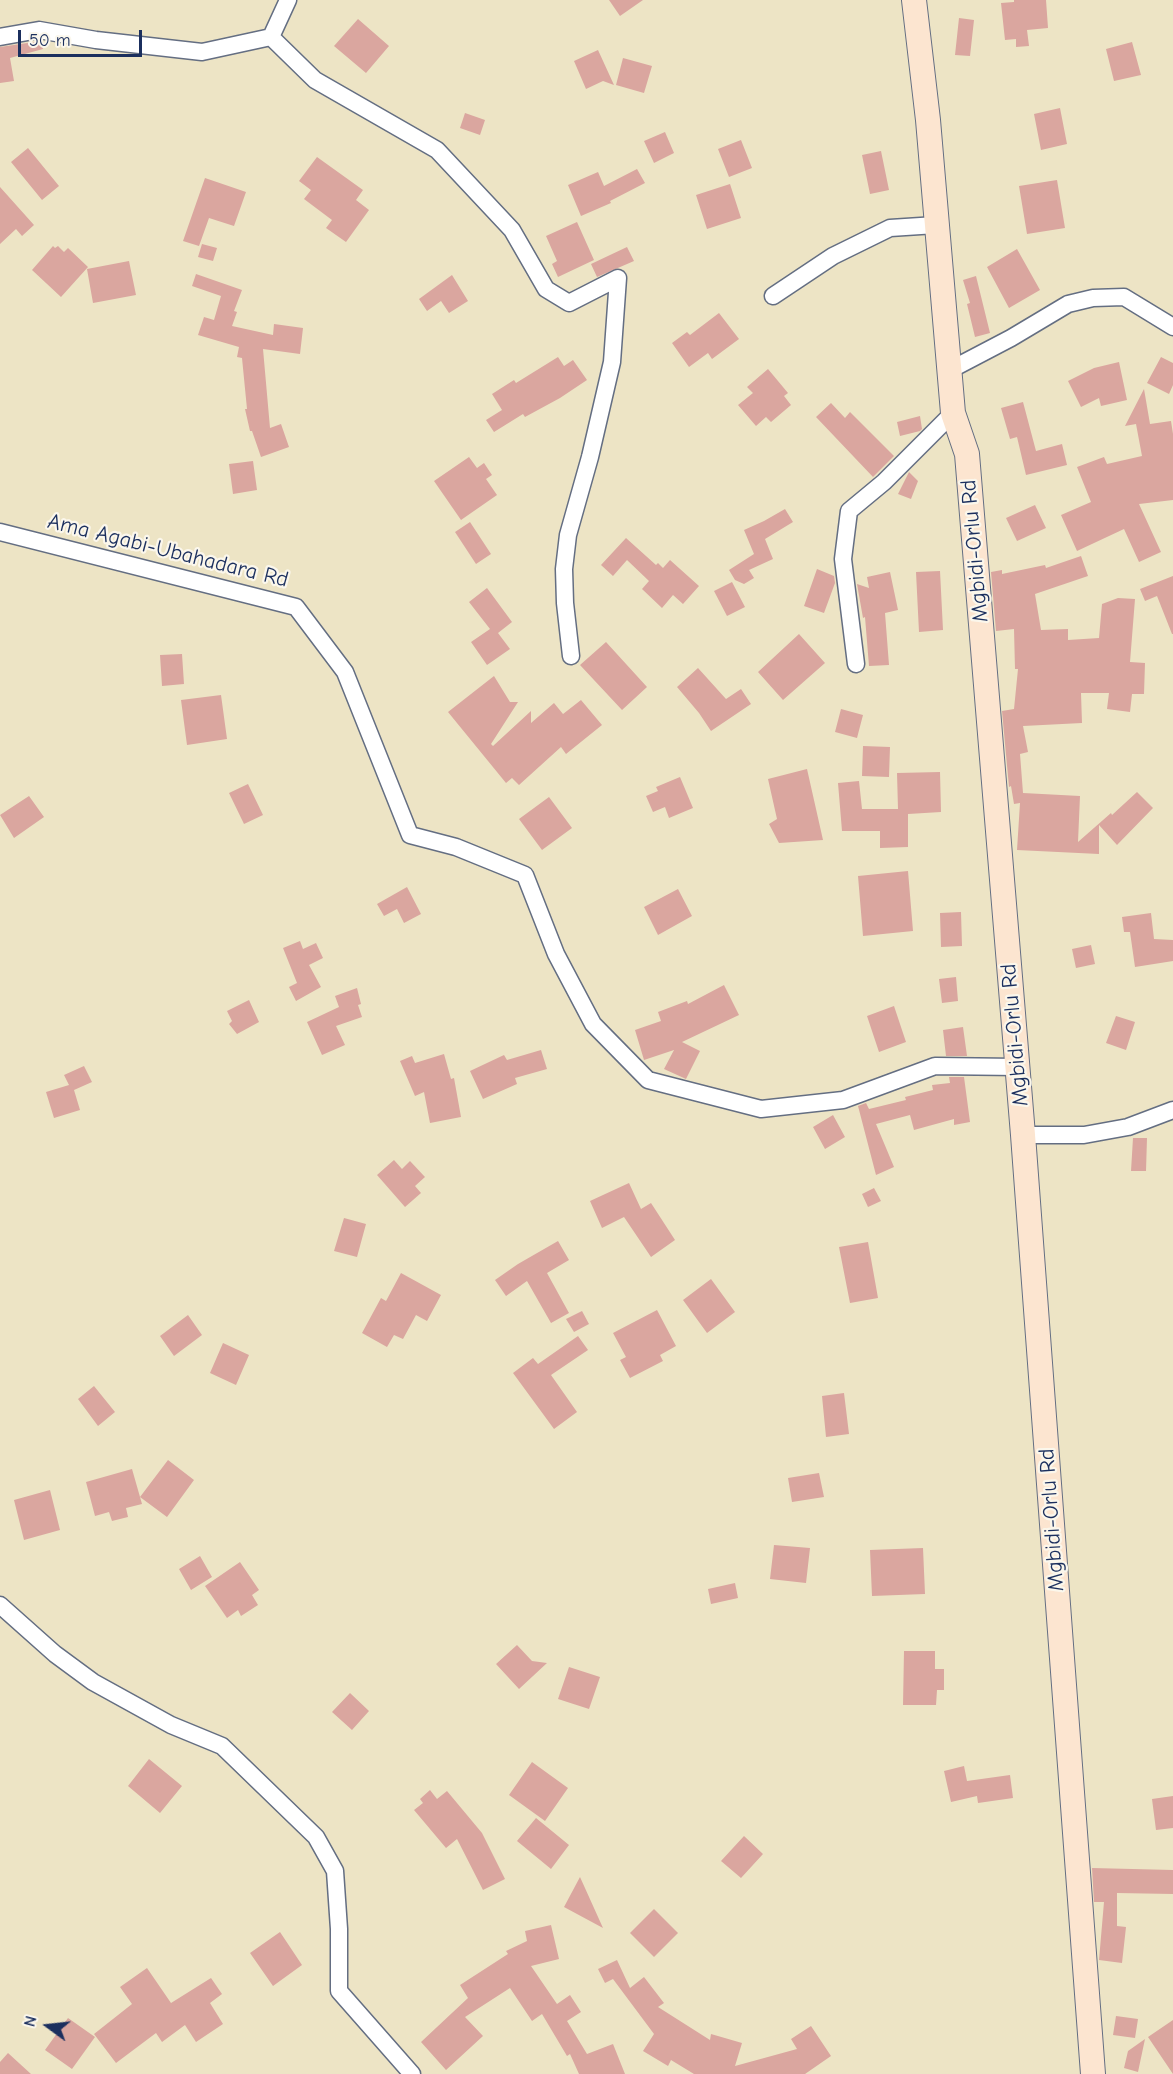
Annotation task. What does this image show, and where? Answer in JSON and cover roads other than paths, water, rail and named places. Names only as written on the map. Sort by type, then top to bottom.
[{"type":"main road","name":"Mgbidi-Orlu Rd","points":[[914,0],[928,120],[948,371],[953,413],[967,454],[1018,1067],[1093,2074]]},
{"type":"street","points":[[271,37],[288,0]]},
{"type":"street","points":[[0,37],[39,30],[96,40],[202,52],[271,37]]},
{"type":"street","points":[[271,37],[315,80],[436,150],[512,230],[546,289],[569,303],[618,279],[612,362],[590,457],[567,535],[564,569],[565,603],[571,657]]},
{"type":"street","points":[[773,296],[833,256],[890,228],[936,225]]},
{"type":"street","points":[[948,371],[1011,338],[1068,304],[1093,298],[1124,297],[1173,327]]},
{"type":"street","points":[[856,664],[843,559],[849,511],[884,482],[953,413]]},
{"type":"street","name":"Ama Agabi-Ubahadara Rd","points":[[0,532],[296,607],[345,672],[410,835],[456,847],[525,875],[556,954],[593,1024],[648,1080],[761,1109],[843,1100],[935,1066],[1018,1067]]},
{"type":"street","points":[[1023,1135],[1084,1136],[1128,1127],[1173,1110]]},
{"type":"street","points":[[0,1605],[55,1654],[93,1682],[171,1725],[222,1746],[316,1837],[335,1871],[339,1929],[339,1991],[412,2074]]}]
